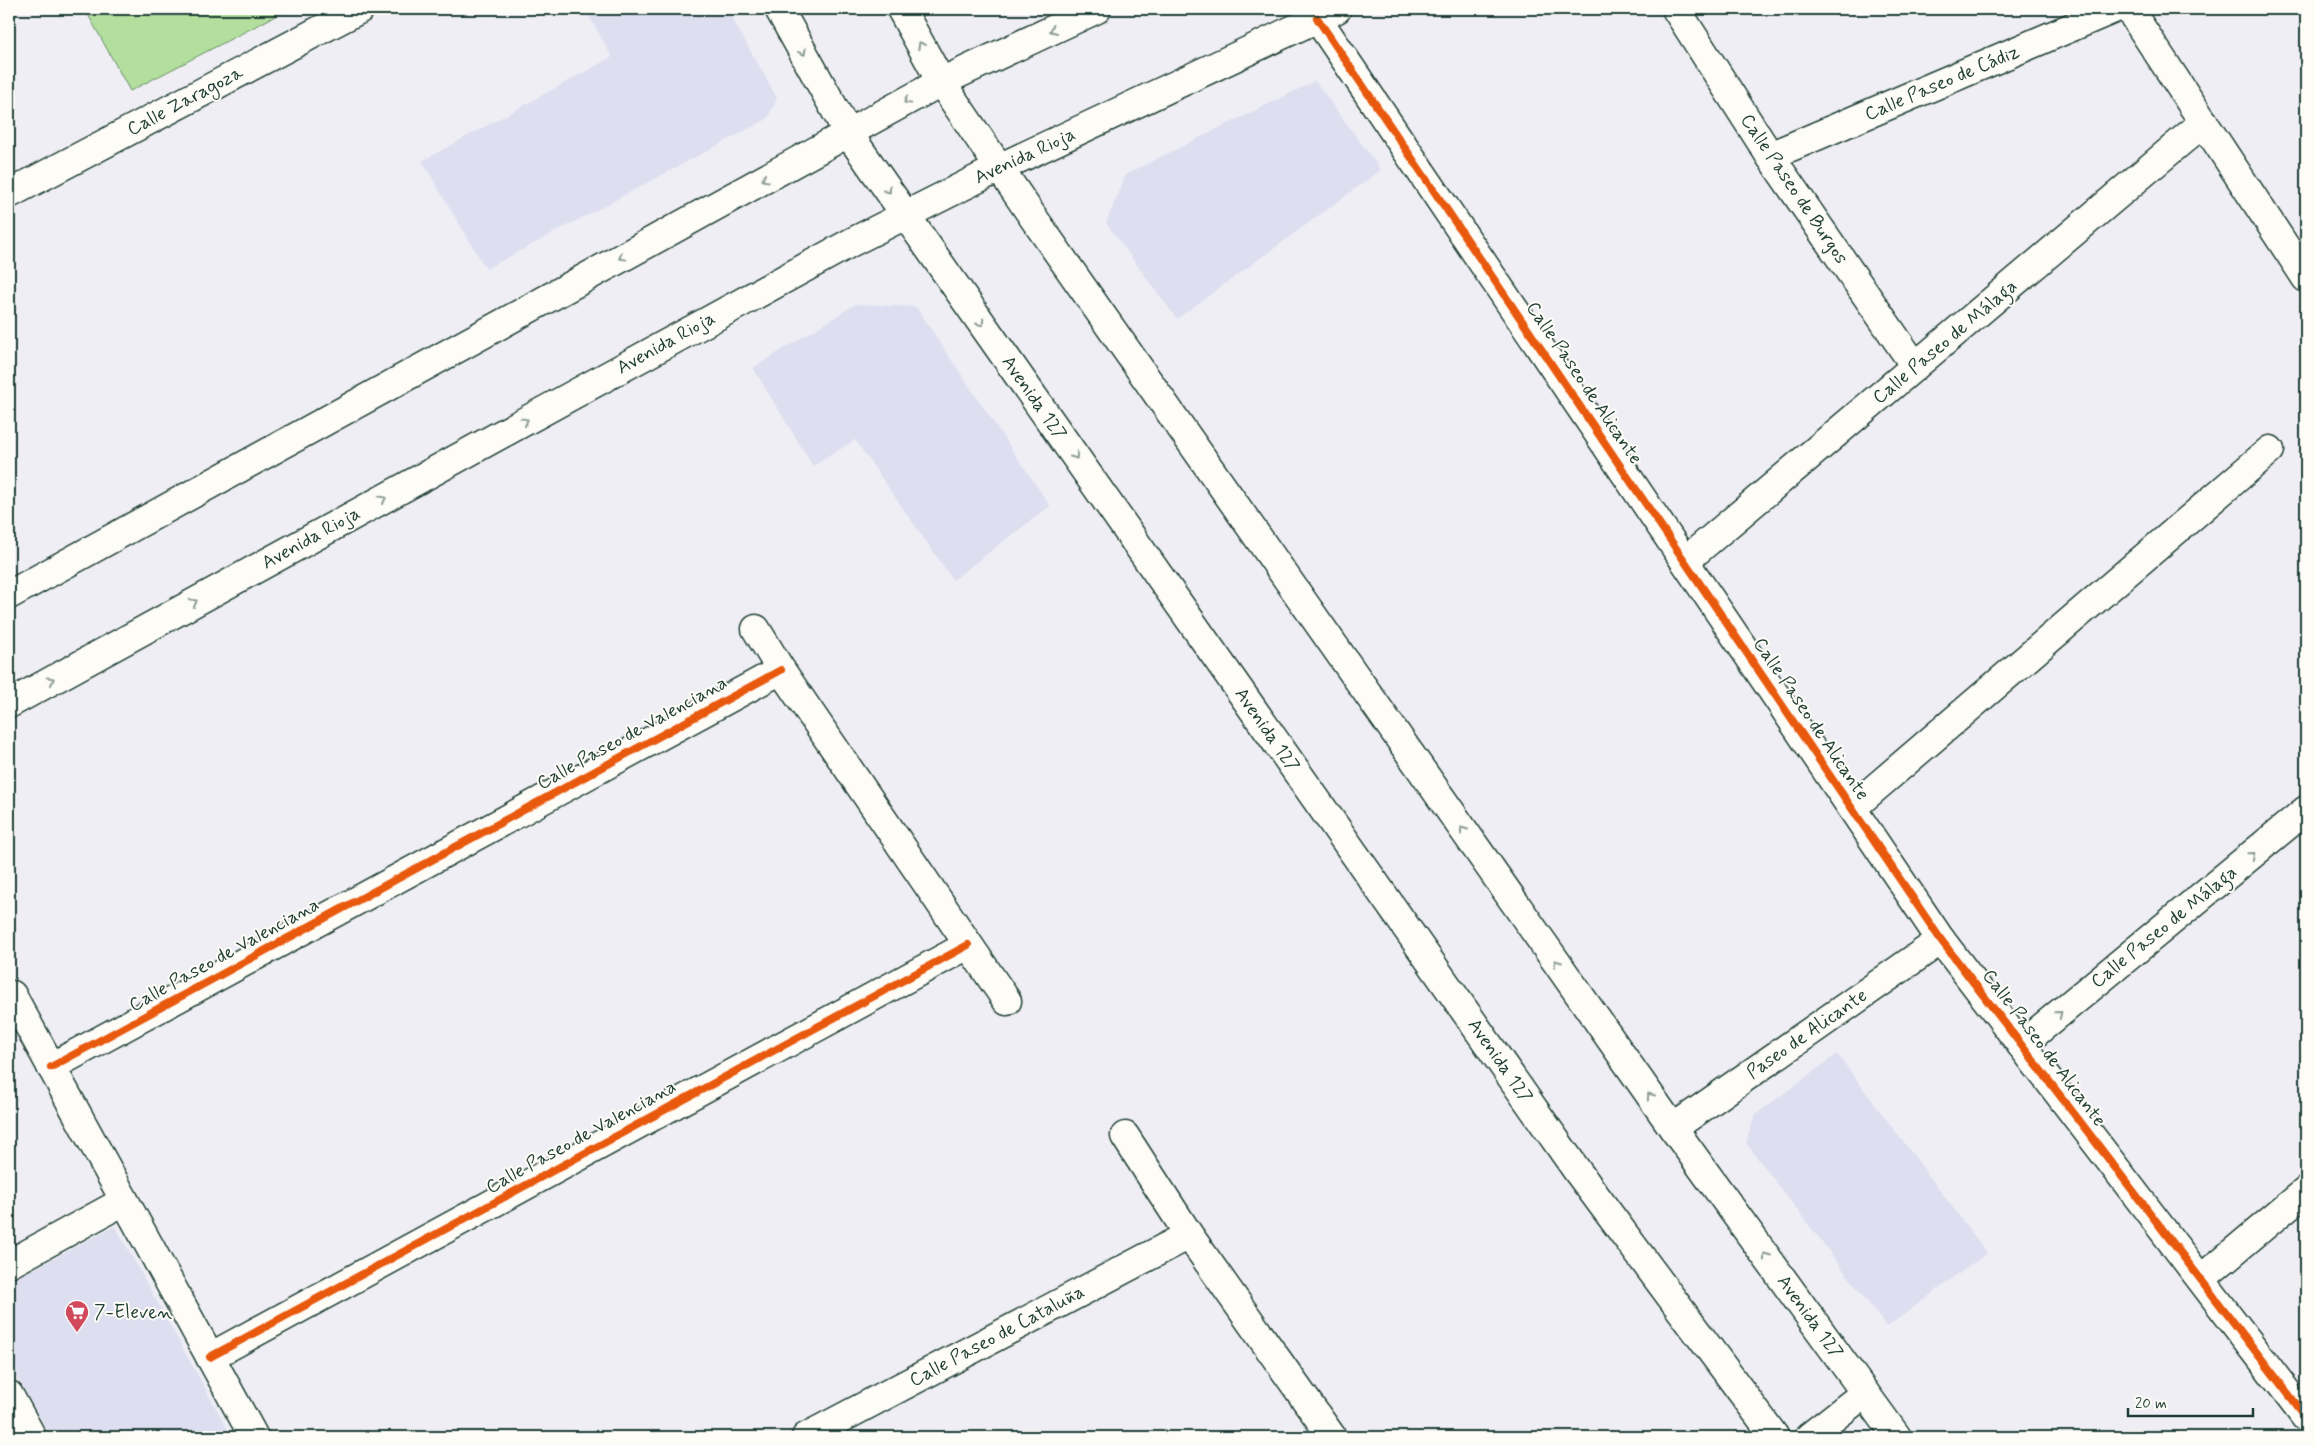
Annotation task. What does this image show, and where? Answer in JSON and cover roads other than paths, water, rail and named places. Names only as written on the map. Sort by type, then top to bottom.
[{"type":"street","name":"Calle Zaragoza","points":[[9,194],[360,9]]},
{"type":"street","name":"Avenida 127","points":[[779,9],[848,133],[1578,1172],[1775,1437]]},
{"type":"street","name":"Avenida 127","points":[[901,9],[941,82],[999,168],[1673,1128],[1897,1437]]},
{"type":"street","points":[[9,595],[941,82],[1097,9]]},
{"type":"street","name":"Calle Paseo de Burgos","points":[[1676,9],[1770,156],[1915,366]]},
{"type":"street","name":"Calle Paseo de Cádiz","points":[[1770,156],[2114,9]]},
{"type":"street","points":[[2129,9],[2306,278]]},
{"type":"street","name":"Avenida Rioja","points":[[9,704],[905,214],[1327,13]]},
{"type":"street","name":"Calle Paseo de Alicante","points":[[1327,13],[1685,561],[1940,940],[2306,1417]]},
{"type":"street","name":"Calle Paseo de Málaga","points":[[1685,561],[2204,122]]},
{"type":"street","points":[[1852,808],[2270,450]]},
{"type":"street","points":[[756,629],[781,670],[1007,1001]]},
{"type":"street","name":"Calle Paseo de Valenciana","points":[[51,1068],[781,670]]},
{"type":"street","name":"Calle Paseo de Málaga","points":[[2021,1044],[2306,810]]},
{"type":"street","name":"Paseo de Alicante","points":[[1673,1128],[1940,940]]},
{"type":"street","name":"Calle Paseo de Valenciana","points":[[210,1357],[968,945]]},
{"type":"street","points":[[12,995],[254,1437]]},
{"type":"street","points":[[1124,1136],[1189,1235],[1332,1437]]},
{"type":"street","points":[[2201,1279],[2306,1191]]},
{"type":"street","points":[[9,1264],[124,1201]]},
{"type":"street","name":"Calle Paseo de Cataluña","points":[[806,1437],[1189,1235]]},
{"type":"street","points":[[1809,1437],[1865,1393]]},
{"type":"street","points":[[9,1395],[32,1437]]},
{"type":"place","name":"7-Eleven","points":[[77,1333]]}]
